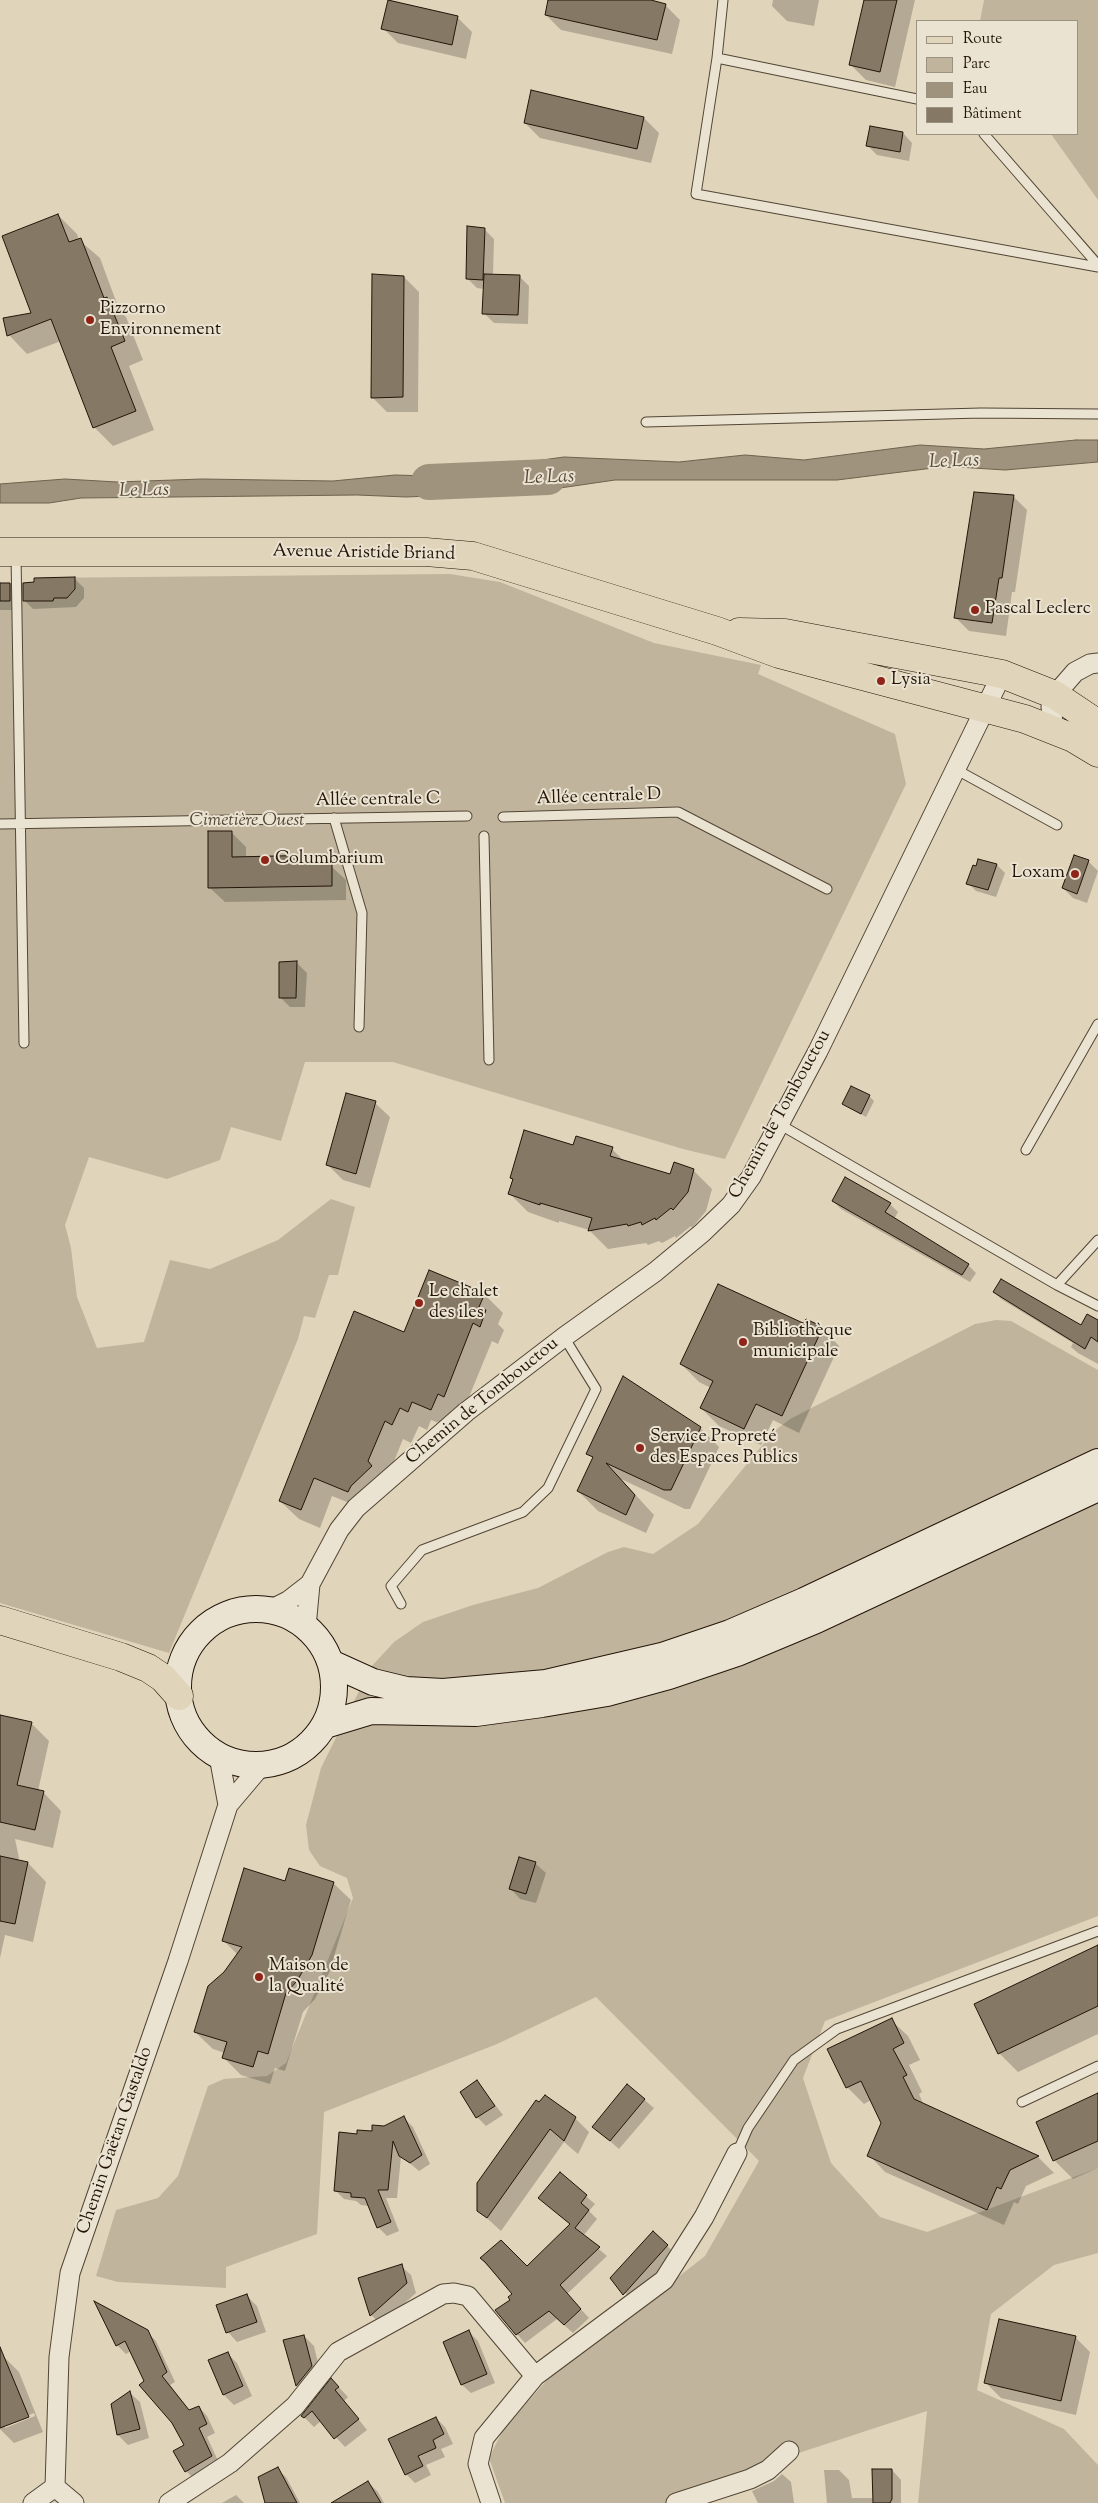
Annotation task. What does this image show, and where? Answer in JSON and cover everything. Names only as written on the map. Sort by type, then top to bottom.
[{"type":"main road","name":"Avenue Aristide Briand","points":[[8,552],[426,552],[473,556],[717,631],[779,654],[1025,719],[1073,738],[1098,753]]},
{"type":"main road","name":"Avenue Aristide Briand","points":[[717,631],[785,633],[1002,674],[1055,695],[1098,724]]},
{"type":"main road","points":[[331,1662],[373,1682],[406,1690],[442,1692],[546,1683],[662,1656],[730,1633],[804,1601],[1098,1462]]},
{"type":"main road","points":[[325,1726],[372,1711],[476,1713],[542,1704],[607,1693],[669,1676],[737,1653],[816,1620],[1098,1488]]},
{"type":"main road","points":[[252,1609],[270,1610],[289,1616],[306,1626],[321,1643],[331,1662],[334,1691],[333,1705],[325,1726],[313,1742],[298,1754],[280,1762],[261,1766],[240,1764],[220,1756],[204,1745],[192,1731],[183,1714],[179,1696],[179,1678],[183,1660],[191,1644],[203,1630],[218,1619],[234,1612],[252,1609]]},
{"type":"main road","points":[[0,1620],[121,1657],[148,1668],[163,1678],[179,1696]]},
{"type":"street","points":[[1054,730],[1051,706],[1055,695],[1075,672],[1090,664],[1098,663]]},
{"type":"street","name":"Chemin de Tombouctou","points":[[306,1626],[310,1584],[338,1530],[356,1508],[466,1412],[564,1337],[655,1272],[725,1211],[751,1177],[818,1051],[1002,674]]},
{"type":"street","name":"Chemin de Tombouctou","points":[[270,1610],[288,1601],[310,1584]]},
{"type":"street","name":"Chemin Gaëtan Gastaldo","points":[[220,1756],[228,1805]]},
{"type":"street","name":"Chemin Gaëtan Gastaldo","points":[[55,2487],[59,2357],[70,2272],[178,1962],[228,1805],[261,1766]]},
{"type":"street","points":[[491,2503],[478,2464],[484,2438],[535,2376],[664,2280],[704,2217],[737,2153]]},
{"type":"street","points":[[168,2503],[230,2463],[295,2406],[338,2352],[443,2294],[454,2293],[468,2296],[535,2376]]},
{"type":"street","points":[[676,2503],[750,2479],[768,2470],[789,2451]]},
{"type":"street","points":[[33,2503],[55,2487],[74,2503]]},
{"type":"lane","points":[[723,0],[717,58],[696,194],[1098,266]]},
{"type":"lane","points":[[717,58],[916,99]]},
{"type":"lane","points":[[985,135],[1098,266]]},
{"type":"lane","points":[[646,422],[981,413],[1098,414]]},
{"type":"lane","points":[[8,552],[20,824],[24,1043]]},
{"type":"lane","points":[[956,770],[1057,825]]},
{"type":"lane","name":"Allée centrale D","points":[[503,817],[678,812],[827,888]]},
{"type":"lane","name":"Allée centrale C","points":[[0,824],[467,816]]},
{"type":"lane","points":[[334,818],[362,913],[359,1027]]},
{"type":"lane","points":[[484,836],[489,1060]]},
{"type":"lane","points":[[1026,1150],[1098,1024]]},
{"type":"lane","points":[[779,1124],[1057,1285],[1098,1306]]},
{"type":"lane","points":[[1057,1285],[1098,1240]]},
{"type":"lane","points":[[402,1604],[391,1586],[422,1550],[524,1512],[548,1488],[596,1389],[564,1337]]},
{"type":"lane","points":[[737,2153],[748,2128],[794,2060],[837,2030],[1098,1931]]},
{"type":"lane","points":[[1022,2102],[1098,2066]]},
{"type":"green space","points":[[984,0],[1098,0],[1098,200],[1052,135],[1078,135],[1078,20],[980,20]]},
{"type":"green space","name":"Cimetière Ouest","points":[[450,574],[500,582],[654,643],[761,665],[758,674],[895,734],[906,784],[725,1159],[683,1149],[393,1062],[305,1062],[281,1141],[231,1127],[220,1160],[167,1179],[89,1157],[65,1225],[71,1248],[77,1297],[97,1348],[144,1342],[170,1260],[210,1269],[278,1240],[331,1199],[355,1207],[338,1275],[329,1275],[315,1318],[304,1316],[298,1339],[169,1653],[0,1603],[0,583],[34,582],[34,578]]},
{"type":"green space","points":[[996,1320],[1011,1321],[1098,1370],[1098,1916],[825,2021],[803,2078],[831,2163],[880,2217],[927,2232],[1098,2168],[1098,2253],[1054,2265],[991,2314],[977,2390],[1064,2429],[1098,2465],[1098,2503],[918,2503],[927,2411],[765,2464],[698,2503],[505,2503],[489,2458],[503,2430],[547,2380],[705,2256],[759,2161],[596,1997],[497,2044],[324,2112],[317,2234],[226,2267],[226,2288],[118,2282],[96,2276],[116,2210],[158,2198],[178,2176],[208,2086],[224,2079],[267,2076],[286,2063],[353,1898],[347,1878],[320,1866],[309,1850],[306,1825],[321,1768],[371,1667],[394,1642],[423,1622],[473,1605],[538,1588],[608,1552],[624,1547],[653,1554],[698,1524],[773,1432],[790,1419],[975,1324]]},
{"type":"water","points":[[1076,440],[1098,440],[1098,462],[1005,470],[958,467],[933,468],[837,480],[615,480],[560,488],[500,491],[498,466],[564,457],[679,462],[745,455],[804,460],[920,445],[984,449]]},
{"type":"water","points":[[478,472],[480,494],[406,497],[357,495],[81,498],[49,503],[0,503],[0,484],[65,479],[117,482],[202,479],[333,481],[395,475],[429,476]]},
{"type":"building","points":[[388,0],[458,16],[452,45],[381,29]]},
{"type":"building","points":[[548,0],[651,0],[666,4],[657,40],[545,15]]},
{"type":"building","points":[[864,0],[897,0],[880,72],[849,65]]},
{"type":"building","points":[[531,90],[644,117],[637,149],[524,123]]},
{"type":"building","points":[[870,126],[903,132],[900,152],[866,146]]},
{"type":"building","name":"Pizzorno Environnement","points":[[58,214],[69,242],[81,238],[104,298],[107,297],[125,341],[111,347],[136,411],[93,428],[51,319],[7,336],[3,318],[31,313],[2,236]]},
{"type":"building","points":[[467,226],[485,228],[483,280],[466,279]]},
{"type":"building","points":[[372,274],[404,276],[403,397],[371,398]]},
{"type":"building","points":[[484,274],[520,275],[518,315],[482,314]]},
{"type":"building","points":[[974,492],[1014,495],[1002,578],[999,578],[992,623],[954,618]]},
{"type":"building","points":[[75,577],[75,589],[67,598],[54,598],[53,601],[23,601],[23,583],[34,582],[34,578]]},
{"type":"building","points":[[0,583],[10,583],[10,601],[0,601]]},
{"type":"building","name":"Columbarium","points":[[208,831],[232,831],[232,857],[321,855],[321,864],[332,864],[332,886],[208,888]]},
{"type":"building","name":"Loxam","points":[[1074,855],[1089,860],[1077,894],[1062,888]]},
{"type":"building","points":[[978,859],[997,864],[988,890],[966,884],[973,865],[976,866]]},
{"type":"building","points":[[297,961],[296,998],[279,998],[279,962]]},
{"type":"building","points":[[851,1086],[870,1095],[861,1114],[842,1104]]},
{"type":"building","points":[[346,1093],[376,1101],[356,1174],[326,1165]]},
{"type":"building","points":[[524,1130],[573,1145],[576,1136],[613,1147],[610,1156],[670,1174],[674,1162],[694,1169],[688,1192],[673,1210],[671,1208],[656,1220],[655,1218],[642,1225],[641,1222],[628,1226],[627,1224],[588,1231],[592,1218],[540,1203],[540,1205],[508,1194],[513,1179],[510,1178]]},
{"type":"building","points":[[845,1177],[891,1203],[885,1212],[969,1264],[962,1275],[832,1201]]},
{"type":"building","points":[[429,1270],[485,1293],[479,1307],[486,1310],[480,1327],[473,1323],[444,1397],[438,1394],[431,1410],[412,1402],[408,1412],[400,1408],[392,1425],[385,1421],[368,1461],[372,1466],[351,1486],[348,1492],[314,1478],[301,1510],[279,1501],[354,1311],[404,1332]]},
{"type":"building","points":[[1001,1279],[1081,1325],[1087,1314],[1098,1320],[1098,1342],[1091,1337],[1085,1349],[993,1292]]},
{"type":"building","name":"Bibliothèque municipale","points":[[718,1284],[803,1323],[806,1319],[823,1327],[782,1416],[756,1404],[744,1429],[700,1408],[713,1381],[680,1364]]},
{"type":"building","name":"Service Propreté des Espaces Publics","points":[[623,1376],[701,1427],[671,1490],[664,1490],[606,1463],[635,1495],[626,1515],[577,1491],[593,1457],[586,1454]]},
{"type":"building","points":[[0,1715],[32,1722],[17,1785],[44,1791],[35,1830],[0,1822]]},
{"type":"building","points":[[0,1856],[28,1862],[15,1924],[0,1921]]},
{"type":"building","points":[[519,1857],[536,1862],[526,1894],[509,1889]]},
{"type":"building","name":"Maison de la Qualité","points":[[244,1868],[285,1881],[289,1868],[334,1882],[312,1955],[297,1981],[286,1993],[268,2054],[258,2051],[253,2067],[222,2058],[227,2042],[194,2032],[208,1986],[224,1972],[242,1947],[222,1941]]},
{"type":"building","points":[[1098,1945],[1098,2006],[998,2054],[974,2004]]},
{"type":"building","points":[[892,2018],[904,2043],[893,2049],[907,2075],[903,2077],[914,2099],[1039,2156],[1010,2170],[1001,2189],[997,2187],[987,2210],[867,2156],[881,2123],[861,2081],[846,2088],[827,2049]]},
{"type":"building","points":[[477,2080],[495,2106],[476,2118],[460,2092]]},
{"type":"building","points":[[627,2084],[645,2099],[610,2141],[592,2127]]},
{"type":"building","points":[[1098,2093],[1098,2141],[1053,2161],[1036,2122]]},
{"type":"building","points":[[545,2095],[576,2117],[564,2141],[550,2129],[487,2218],[477,2211],[477,2183],[536,2100],[539,2102]]},
{"type":"building","points":[[404,2116],[422,2155],[410,2163],[399,2156],[393,2141],[388,2190],[378,2190],[391,2222],[377,2228],[365,2198],[351,2197],[351,2193],[334,2191],[339,2132],[357,2134],[357,2130],[372,2131],[372,2125],[384,2126]]},
{"type":"building","points":[[560,2172],[587,2195],[581,2203],[589,2210],[575,2228],[600,2247],[560,2285],[581,2309],[564,2325],[549,2311],[516,2335],[495,2310],[510,2300],[508,2297],[512,2294],[480,2258],[501,2240],[527,2266],[570,2224],[538,2198]]},
{"type":"building","points":[[653,2231],[668,2245],[623,2295],[610,2278]]},
{"type":"building","points":[[402,2264],[407,2283],[370,2316],[358,2278]]},
{"type":"building","points":[[247,2294],[257,2322],[226,2333],[216,2305]]},
{"type":"building","points":[[94,2301],[148,2330],[167,2372],[162,2376],[189,2410],[199,2406],[207,2424],[199,2428],[212,2456],[185,2472],[173,2451],[184,2445],[172,2423],[139,2385],[144,2381],[125,2341],[116,2346]]},
{"type":"building","points":[[999,2319],[1076,2336],[1061,2401],[984,2383]]},
{"type":"building","points":[[469,2330],[487,2374],[461,2385],[443,2342]]},
{"type":"building","points":[[304,2335],[312,2366],[296,2386],[283,2340]]},
{"type":"building","points":[[0,2347],[29,2417],[0,2428]]},
{"type":"building","points":[[228,2352],[243,2386],[223,2395],[208,2360]]},
{"type":"building","points":[[331,2378],[339,2387],[335,2390],[359,2419],[334,2439],[312,2411],[304,2418],[301,2416]]},
{"type":"building","points":[[130,2391],[140,2429],[117,2435],[111,2404]]},
{"type":"building","points":[[436,2417],[444,2434],[433,2440],[436,2448],[418,2456],[423,2466],[405,2475],[388,2439]]},
{"type":"building","points":[[278,2467],[297,2503],[265,2503],[258,2477]]},
{"type":"building","points":[[872,2469],[892,2469],[892,2499],[890,2503],[873,2503]]},
{"type":"building","points":[[368,2481],[381,2503],[331,2503]]},
{"type":"waterway","name":"Le Las","points":[[429,482],[548,477]]},
{"type":"place","name":"Pizzorno Environnement","points":[[90,320]]},
{"type":"place","name":"Pascal Leclerc","points":[[975,610]]},
{"type":"place","name":"Lysia","points":[[881,681]]},
{"type":"place","name":"Columbarium","points":[[265,860]]},
{"type":"place","name":"Loxam","points":[[1075,874]]},
{"type":"place","name":"Le chalet des iles","points":[[419,1303]]},
{"type":"place","name":"Bibliothèque municipale","points":[[743,1342]]},
{"type":"place","name":"Service Propreté des Espaces Publics","points":[[640,1448]]},
{"type":"place","name":"Maison de la Qualité","points":[[259,1977]]}]
